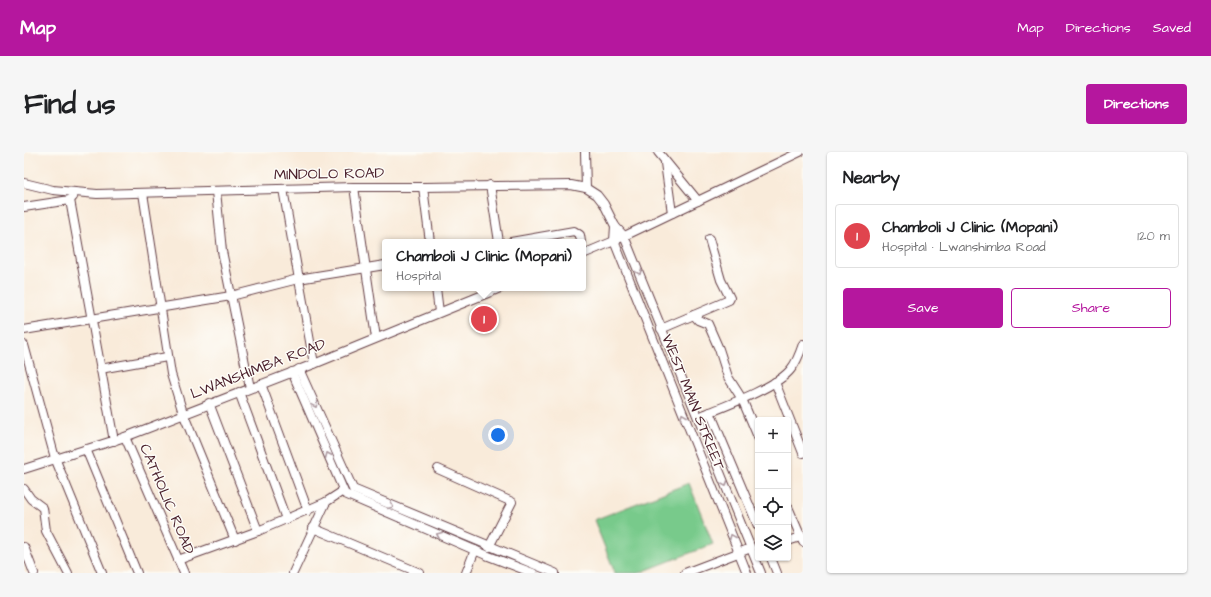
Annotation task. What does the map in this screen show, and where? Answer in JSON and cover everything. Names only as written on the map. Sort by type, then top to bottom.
[{"type":"street","points":[[586,152],[586,188],[596,195],[604,204],[615,226],[624,236],[661,329],[754,551],[761,573]]},
{"type":"street","points":[[658,152],[665,164],[698,201]]},
{"type":"street","points":[[586,253],[672,214],[800,152]]},
{"type":"street","points":[[665,164],[672,214]]},
{"type":"street","name":"MINDOLO ROAD","points":[[24,183],[77,194],[354,186],[423,187],[556,184],[586,188]]},
{"type":"street","points":[[490,185],[499,239]]},
{"type":"street","points":[[354,186],[376,338]]},
{"type":"street","points":[[423,187],[430,239]]},
{"type":"street","points":[[283,189],[314,364]]},
{"type":"street","points":[[216,191],[219,236],[250,388]]},
{"type":"street","points":[[144,193],[162,307],[167,357],[183,413],[234,540]]},
{"type":"street","points":[[24,207],[70,200],[77,194]]},
{"type":"street","points":[[70,200],[114,441]]},
{"type":"street","points":[[614,241],[615,226]]},
{"type":"street","points":[[528,239],[574,231],[580,235],[581,239]]},
{"type":"street","points":[[661,329],[730,298],[722,280],[709,239]]},
{"type":"street","name":"WEST MAIN STREET","points":[[614,241],[747,573]]},
{"type":"street","points":[[24,330],[231,296],[298,279],[382,266]]},
{"type":"street","points":[[436,291],[440,312]]},
{"type":"street","name":"LWANSHIMBA ROAD","points":[[24,469],[125,437],[183,413],[314,364],[492,291]]},
{"type":"street","points":[[694,315],[698,320],[708,324],[720,349],[728,376],[742,398],[755,430]]},
{"type":"street","points":[[698,417],[742,398],[775,382],[787,374],[795,363],[803,344]]},
{"type":"street","points":[[24,345],[55,458],[102,573]]},
{"type":"street","points":[[100,369],[167,357]]},
{"type":"street","points":[[795,363],[803,368]]},
{"type":"street","points":[[296,371],[343,491],[348,496],[533,573]]},
{"type":"street","points":[[296,371],[353,489],[544,571],[555,573]]},
{"type":"street","points":[[775,382],[803,453]]},
{"type":"street","points":[[261,384],[308,511]]},
{"type":"street","points":[[239,392],[286,519]]},
{"type":"street","points":[[209,404],[258,531]]},
{"type":"street","points":[[710,412],[758,525]]},
{"type":"street","name":"CATHOLIC ROAD","points":[[125,437],[184,573]]},
{"type":"street","points":[[86,449],[136,573]]},
{"type":"street","points":[[438,469],[512,502],[489,547]]},
{"type":"street","points":[[24,489],[31,499],[43,508],[46,531],[68,573]]},
{"type":"street","points":[[178,560],[308,511],[343,491]]},
{"type":"street","points":[[293,573],[326,502]]},
{"type":"street","points":[[791,514],[802,538],[791,540]]},
{"type":"street","points":[[314,528],[420,573]]},
{"type":"street","points":[[24,547],[34,573]]},
{"type":"street","points":[[466,573],[475,550]]},
{"type":"street","points":[[685,573],[702,570],[738,552],[754,551]]},
{"type":"street","points":[[772,561],[777,573]]},
{"type":"green space","points":[[689,483],[713,544],[639,573],[615,573],[594,520]]},
{"type":"place","name":"Chamboli J Clinic (Mopani)","points":[[484,319]]}]
